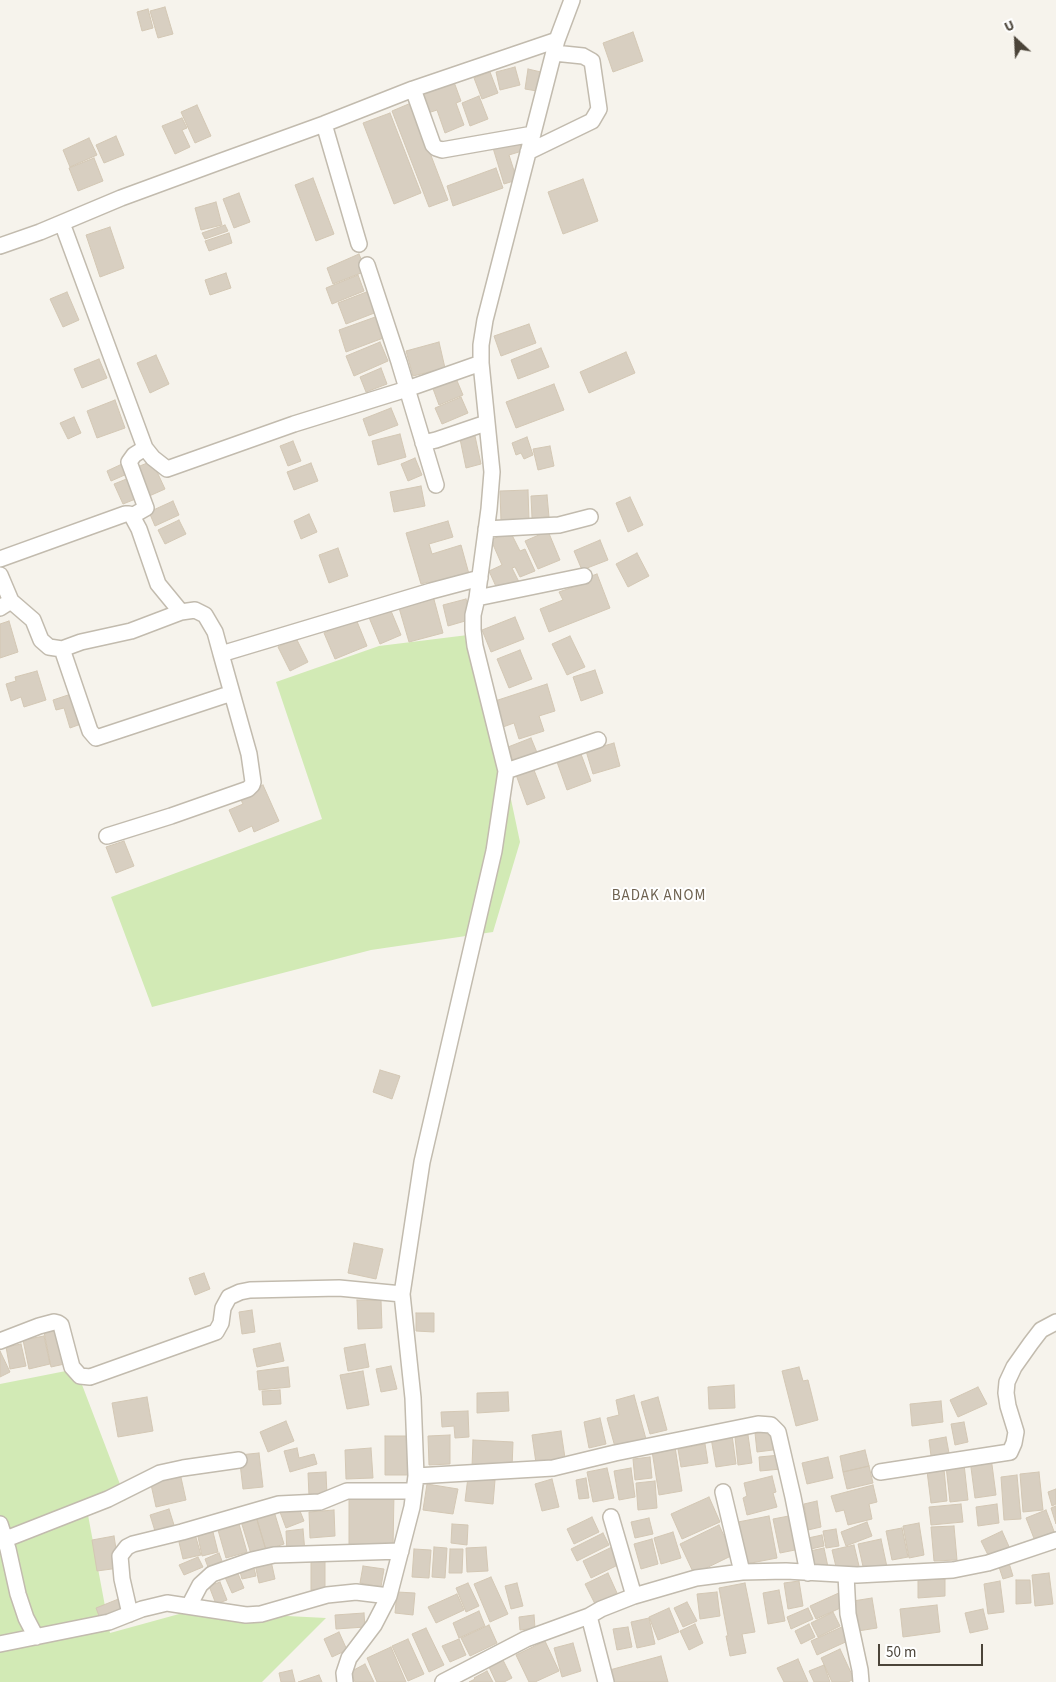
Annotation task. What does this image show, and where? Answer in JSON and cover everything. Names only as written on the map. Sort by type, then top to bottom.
[{"type":"street","points":[[345,1682],[344,1673],[350,1658],[374,1625],[389,1596],[412,1507],[415,1483],[413,1398],[402,1294],[422,1162],[494,851],[506,771],[475,646],[473,615],[480,578],[492,472],[486,423],[481,345],[485,320],[555,47],[572,0]]},
{"type":"street","points":[[0,246],[121,198],[324,124],[413,88],[555,47],[583,56],[592,62],[599,108],[592,121],[528,152]]},
{"type":"street","points":[[413,88],[433,145],[436,148],[442,150],[533,134]]},
{"type":"street","points":[[324,124],[358,244]]},
{"type":"street","points":[[62,223],[145,448],[153,458],[167,469],[294,424],[481,363]]},
{"type":"street","points":[[367,265],[436,485]]},
{"type":"street","points":[[423,442],[436,440],[486,423]]},
{"type":"street","points":[[0,559],[125,514],[132,516],[146,508],[129,462],[134,455],[145,448]]},
{"type":"street","points":[[132,516],[139,529],[158,584],[182,612]]},
{"type":"street","points":[[486,529],[559,525],[590,517]]},
{"type":"street","points":[[0,575],[5,605],[33,620],[41,640],[48,647],[62,649],[81,642],[131,631],[182,612],[195,610],[205,615],[215,632],[249,754],[252,785],[248,789],[107,836]]},
{"type":"street","points":[[477,598],[584,576]]},
{"type":"street","points":[[221,654],[480,578]]},
{"type":"street","points":[[62,649],[90,731],[96,738],[232,693]]},
{"type":"street","points":[[506,771],[598,740]]},
{"type":"street","points":[[0,1341],[39,1326],[54,1322],[58,1323],[61,1325],[72,1367],[80,1376],[90,1377],[216,1332],[221,1322],[223,1308],[229,1298],[240,1292],[250,1290],[339,1288],[402,1294]]},
{"type":"street","points":[[880,1472],[1010,1452],[1016,1432],[1008,1406],[1007,1382],[1014,1367],[1041,1330],[1056,1322]]},
{"type":"street","points":[[130,1614],[122,1579],[120,1556],[126,1547],[133,1544],[279,1504],[320,1502],[347,1491],[553,1468],[758,1424],[771,1424],[778,1432],[808,1573]]},
{"type":"street","points":[[6,1539],[108,1499],[160,1473],[239,1460]]},
{"type":"street","points":[[723,1492],[742,1572]]},
{"type":"street","points":[[611,1517],[634,1596]]},
{"type":"street","points":[[0,1524],[6,1539],[18,1594],[26,1618],[36,1637]]},
{"type":"street","points":[[443,1682],[526,1639],[589,1616],[601,1609],[634,1596],[696,1578],[742,1572],[786,1571],[846,1574],[953,1570],[988,1563],[1056,1540]]},
{"type":"street","points":[[189,1606],[200,1585],[212,1574],[252,1560],[274,1555],[401,1551]]},
{"type":"street","points":[[846,1574],[848,1614],[861,1682]]},
{"type":"street","points":[[0,1644],[109,1622],[167,1603],[246,1614],[261,1614],[327,1595],[356,1592],[389,1596]]},
{"type":"street","points":[[589,1616],[606,1682]]},
{"type":"green space","points":[[476,634],[520,842],[493,932],[371,950],[152,1007],[111,897],[322,819],[276,682],[379,646]]},
{"type":"green space","points":[[76,1369],[126,1500],[88,1515],[110,1633],[190,1611],[326,1618],[262,1682],[0,1682],[0,1384]]},
{"type":"building","points":[[165,7],[173,34],[158,38],[150,11]]},
{"type":"building","points":[[148,9],[153,28],[142,31],[137,12]]},
{"type":"building","points":[[633,32],[643,61],[613,72],[603,43]]},
{"type":"building","points":[[515,67],[520,85],[500,90],[496,72]]},
{"type":"building","points":[[528,69],[541,72],[537,91],[525,89]]},
{"type":"building","points":[[490,72],[498,93],[482,99],[474,78]]},
{"type":"building","points":[[454,82],[461,101],[456,103],[464,125],[445,133],[437,110],[428,113],[421,94]]},
{"type":"building","points":[[479,96],[488,119],[470,126],[462,103]]},
{"type":"building","points":[[411,103],[448,200],[429,207],[392,111]]},
{"type":"building","points":[[197,105],[211,136],[195,143],[181,112]]},
{"type":"building","points":[[390,113],[421,193],[394,204],[363,123]]},
{"type":"building","points":[[182,118],[187,128],[182,130],[190,147],[175,154],[162,126]]},
{"type":"building","points":[[116,136],[124,155],[104,163],[96,145]]},
{"type":"building","points":[[89,138],[97,155],[70,167],[63,150]]},
{"type":"building","points":[[519,140],[522,151],[509,155],[517,180],[504,184],[493,148]]},
{"type":"building","points":[[94,158],[103,181],[78,191],[69,168]]},
{"type":"building","points":[[496,168],[503,188],[453,206],[447,186]]},
{"type":"building","points":[[313,178],[334,234],[316,241],[295,185]]},
{"type":"building","points":[[583,179],[598,221],[563,234],[548,192]]},
{"type":"building","points":[[239,193],[250,222],[234,228],[223,199]]},
{"type":"building","points":[[216,202],[222,225],[201,230],[195,208]]},
{"type":"building","points":[[225,225],[228,231],[205,239],[202,233]]},
{"type":"building","points":[[110,227],[124,268],[100,277],[86,235]]},
{"type":"building","points":[[229,233],[232,243],[209,251],[205,241]]},
{"type":"building","points":[[359,254],[366,271],[333,284],[327,268]]},
{"type":"building","points":[[226,273],[231,288],[210,295],[205,280]]},
{"type":"building","points":[[358,275],[364,291],[332,304],[326,288]]},
{"type":"building","points":[[369,291],[377,312],[346,324],[338,303]]},
{"type":"building","points":[[67,292],[79,320],[63,327],[50,299]]},
{"type":"building","points":[[378,316],[386,337],[346,352],[339,330]]},
{"type":"building","points":[[529,324],[536,343],[501,356],[494,336]]},
{"type":"building","points":[[380,342],[388,361],[354,376],[346,356]]},
{"type":"building","points":[[439,342],[445,368],[413,376],[406,351]]},
{"type":"building","points":[[541,348],[549,367],[518,379],[511,360]]},
{"type":"building","points":[[626,352],[635,373],[589,393],[580,372]]},
{"type":"building","points":[[156,355],[169,384],[150,393],[137,363]]},
{"type":"building","points":[[99,359],[107,378],[82,388],[74,369]]},
{"type":"building","points":[[381,368],[387,384],[366,392],[360,377]]},
{"type":"building","points":[[455,376],[463,395],[439,405],[432,386]]},
{"type":"building","points":[[554,384],[564,410],[516,428],[506,402]]},
{"type":"building","points":[[461,397],[468,413],[442,424],[435,408]]},
{"type":"building","points":[[115,400],[125,428],[97,438],[87,411]]},
{"type":"building","points":[[391,408],[398,425],[369,436],[363,419]]},
{"type":"building","points":[[74,417],[81,433],[68,439],[60,423]]},
{"type":"building","points":[[400,434],[406,457],[378,465],[372,441]]},
{"type":"building","points":[[475,436],[481,464],[466,468],[460,439]]},
{"type":"building","points":[[527,437],[533,455],[524,459],[521,453],[516,455],[512,443]]},
{"type":"building","points":[[293,441],[301,461],[288,466],[280,446]]},
{"type":"building","points":[[550,446],[554,466],[538,470],[533,449]]},
{"type":"building","points":[[415,458],[422,475],[408,481],[401,464]]},
{"type":"building","points":[[152,461],[165,489],[147,497],[135,468]]},
{"type":"building","points":[[311,463],[318,481],[294,490],[287,472]]},
{"type":"building","points":[[122,464],[127,474],[111,481],[107,471]]},
{"type":"building","points":[[129,478],[138,498],[123,504],[114,484]]},
{"type":"building","points":[[421,486],[425,506],[394,512],[390,492]]},
{"type":"building","points":[[528,490],[529,520],[501,522],[500,491]]},
{"type":"building","points":[[547,495],[549,517],[532,518],[531,496]]},
{"type":"building","points":[[630,497],[643,525],[628,532],[616,503]]},
{"type":"building","points":[[173,501],[179,515],[155,526],[149,512]]},
{"type":"building","points":[[309,514],[317,532],[301,539],[294,521]]},
{"type":"building","points":[[179,520],[186,534],[165,544],[158,530]]},
{"type":"building","points":[[448,521],[453,537],[429,544],[432,554],[461,545],[469,574],[429,586],[428,582],[421,584],[406,533]]},
{"type":"building","points":[[510,531],[520,551],[525,549],[535,571],[520,577],[515,567],[512,568],[519,582],[498,591],[489,571],[502,565],[491,540]]},
{"type":"building","points":[[548,531],[560,560],[538,569],[525,541]]},
{"type":"building","points":[[600,540],[608,560],[582,570],[574,551]]},
{"type":"building","points":[[338,548],[348,576],[329,583],[319,555]]},
{"type":"building","points":[[637,553],[649,576],[628,587],[616,564]]},
{"type":"building","points":[[597,574],[610,608],[549,632],[540,609],[563,600],[559,592],[573,587],[571,583]]},
{"type":"building","points":[[432,592],[443,633],[409,642],[397,601]]},
{"type":"building","points":[[466,599],[472,619],[448,626],[443,605]]},
{"type":"building","points":[[389,606],[401,635],[380,644],[368,615]]},
{"type":"building","points":[[515,617],[524,639],[491,652],[482,630]]},
{"type":"building","points":[[356,619],[367,646],[335,659],[324,633]]},
{"type":"building","points":[[9,621],[18,652],[0,658],[0,624]]},
{"type":"building","points":[[570,636],[585,667],[567,675],[552,644]]},
{"type":"building","points":[[296,638],[308,662],[290,671],[278,647]]},
{"type":"building","points":[[520,650],[532,679],[509,688],[497,659]]},
{"type":"building","points":[[595,670],[603,693],[581,701],[573,677]]},
{"type":"building","points":[[37,671],[46,700],[24,707],[21,697],[11,701],[6,684],[16,681],[15,677]]},
{"type":"building","points":[[547,684],[555,711],[539,716],[544,731],[519,739],[514,723],[503,727],[495,701]]},
{"type":"building","points":[[71,694],[81,724],[70,728],[64,708],[56,710],[53,700]]},
{"type":"building","points":[[531,738],[538,755],[514,764],[508,747]]},
{"type":"building","points":[[614,743],[620,766],[593,774],[586,751]]},
{"type":"building","points":[[581,754],[591,781],[567,790],[557,762]]},
{"type":"building","points":[[532,765],[545,798],[527,805],[515,772]]},
{"type":"building","points":[[263,785],[279,821],[254,832],[252,826],[239,832],[229,810],[243,804],[239,796]]},
{"type":"building","points":[[124,841],[134,866],[116,873],[106,847]]},
{"type":"building","points":[[380,1070],[400,1076],[392,1099],[373,1092]]},
{"type":"building","points":[[354,1243],[383,1249],[376,1279],[348,1273]]},
{"type":"building","points":[[204,1273],[210,1289],[195,1295],[189,1278]]},
{"type":"building","points":[[357,1300],[381,1300],[382,1328],[358,1329]]},
{"type":"building","points":[[252,1310],[255,1332],[242,1334],[239,1312]]},
{"type":"building","points":[[416,1313],[434,1313],[434,1332],[416,1331]]},
{"type":"building","points":[[62,1328],[69,1363],[51,1367],[44,1332]]},
{"type":"building","points":[[44,1336],[50,1364],[29,1369],[23,1340]]},
{"type":"building","points":[[280,1343],[284,1361],[257,1367],[253,1349]]},
{"type":"building","points":[[21,1344],[26,1366],[10,1369],[6,1347]]},
{"type":"building","points":[[365,1344],[369,1367],[348,1371],[344,1348]]},
{"type":"building","points":[[0,1351],[10,1372],[0,1377]]},
{"type":"building","points":[[391,1366],[397,1389],[381,1392],[376,1369]]},
{"type":"building","points":[[288,1367],[290,1387],[259,1390],[257,1371]]},
{"type":"building","points":[[799,1367],[803,1381],[808,1380],[818,1420],[796,1426],[782,1371]]},
{"type":"building","points":[[363,1371],[369,1405],[347,1409],[340,1375]]},
{"type":"building","points":[[734,1385],[735,1408],[709,1409],[708,1387]]},
{"type":"building","points":[[978,1387],[987,1404],[958,1417],[950,1400]]},
{"type":"building","points":[[280,1390],[281,1404],[263,1405],[262,1391]]},
{"type":"building","points":[[508,1392],[509,1411],[477,1413],[477,1393]]},
{"type":"building","points":[[634,1395],[646,1439],[615,1447],[607,1418],[619,1415],[616,1400]]},
{"type":"building","points":[[147,1397],[153,1431],[118,1437],[112,1403]]},
{"type":"building","points":[[658,1397],[667,1430],[650,1434],[641,1402]]},
{"type":"building","points":[[941,1401],[943,1422],[912,1426],[910,1404]]},
{"type":"building","points":[[468,1411],[469,1437],[455,1438],[454,1426],[442,1427],[441,1412]]},
{"type":"building","points":[[600,1418],[606,1444],[589,1448],[584,1422]]},
{"type":"building","points":[[286,1421],[294,1441],[268,1452],[260,1432]]},
{"type":"building","points":[[964,1422],[968,1442],[955,1445],[951,1424]]},
{"type":"building","points":[[561,1431],[565,1458],[536,1463],[532,1435]]},
{"type":"building","points":[[771,1432],[773,1450],[757,1452],[755,1433]]},
{"type":"building","points":[[450,1435],[450,1464],[429,1465],[428,1436]]},
{"type":"building","points":[[732,1435],[736,1464],[716,1467],[711,1438]]},
{"type":"building","points":[[748,1435],[752,1463],[738,1465],[735,1437]]},
{"type":"building","points":[[385,1436],[409,1436],[409,1475],[385,1475]]},
{"type":"building","points":[[946,1437],[949,1453],[931,1456],[929,1440]]},
{"type":"building","points":[[473,1440],[513,1442],[512,1468],[472,1467]]},
{"type":"building","points":[[705,1444],[708,1463],[681,1467],[678,1449]]},
{"type":"building","points":[[675,1447],[682,1491],[659,1495],[652,1451]]},
{"type":"building","points":[[297,1448],[299,1458],[314,1454],[317,1464],[290,1472],[284,1451]]},
{"type":"building","points":[[371,1448],[373,1478],[346,1479],[345,1450]]},
{"type":"building","points":[[865,1450],[869,1466],[843,1472],[840,1456]]},
{"type":"building","points":[[259,1453],[263,1487],[243,1489],[239,1455]]},
{"type":"building","points":[[780,1455],[781,1469],[760,1471],[759,1457]]},
{"type":"building","points":[[650,1457],[652,1478],[635,1480],[633,1459]]},
{"type":"building","points":[[828,1457],[833,1478],[807,1484],[802,1463]]},
{"type":"building","points":[[991,1457],[996,1495],[975,1498],[970,1460]]},
{"type":"building","points":[[964,1464],[968,1500],[950,1502],[946,1466]]},
{"type":"building","points":[[869,1466],[873,1483],[847,1489],[843,1472]]},
{"type":"building","points":[[607,1468],[614,1498],[593,1502],[587,1472]]},
{"type":"building","points":[[631,1468],[635,1497],[619,1500],[614,1471]]},
{"type":"building","points":[[944,1469],[947,1501],[931,1503],[927,1471]]},
{"type":"building","points":[[326,1472],[327,1495],[309,1496],[308,1473]]},
{"type":"building","points":[[1039,1472],[1043,1510],[1023,1512],[1020,1474]]},
{"type":"building","points":[[180,1473],[186,1500],[156,1507],[150,1480]]},
{"type":"building","points":[[1017,1475],[1021,1519],[1004,1520],[1001,1477]]},
{"type":"building","points":[[772,1476],[776,1492],[773,1493],[777,1507],[747,1515],[743,1498],[747,1496],[744,1483]]},
{"type":"building","points":[[468,1477],[495,1480],[493,1504],[465,1501]]},
{"type":"building","points":[[586,1478],[589,1498],[579,1499],[576,1480]]},
{"type":"building","points":[[552,1479],[559,1507],[542,1511],[535,1484]]},
{"type":"building","points":[[655,1481],[657,1508],[638,1510],[636,1483]]},
{"type":"building","points":[[427,1484],[458,1489],[453,1514],[423,1510]]},
{"type":"building","points":[[873,1485],[877,1502],[869,1504],[872,1519],[848,1525],[844,1510],[836,1512],[831,1496]]},
{"type":"building","points":[[1056,1489],[1056,1504],[1052,1506],[1048,1492]]},
{"type":"building","points":[[349,1492],[394,1492],[393,1550],[349,1550]]},
{"type":"building","points":[[709,1497],[720,1522],[682,1539],[671,1514]]},
{"type":"building","points":[[817,1501],[821,1527],[808,1530],[804,1504]]},
{"type":"building","points":[[961,1504],[963,1522],[931,1525],[929,1507]]},
{"type":"building","points":[[997,1504],[999,1523],[978,1526],[976,1507]]},
{"type":"building","points":[[298,1506],[304,1521],[286,1528],[280,1512]]},
{"type":"building","points":[[1056,1506],[1056,1524],[1051,1508]]},
{"type":"building","points":[[273,1508],[284,1544],[266,1550],[255,1513]]},
{"type":"building","points":[[169,1509],[174,1525],[155,1531],[150,1515]]},
{"type":"building","points":[[334,1510],[335,1536],[310,1538],[309,1512]]},
{"type":"building","points":[[1046,1510],[1055,1534],[1035,1541],[1026,1518]]},
{"type":"building","points":[[255,1513],[266,1550],[251,1554],[240,1518]]},
{"type":"building","points":[[794,1515],[800,1549],[780,1553],[773,1519]]},
{"type":"building","points":[[769,1516],[777,1558],[746,1564],[738,1522]]},
{"type":"building","points":[[237,1517],[247,1552],[226,1558],[216,1523]]},
{"type":"building","points":[[592,1517],[599,1532],[574,1544],[567,1529]]},
{"type":"building","points":[[649,1518],[653,1534],[635,1538],[631,1522]]},
{"type":"building","points":[[867,1522],[872,1536],[846,1546],[841,1532]]},
{"type":"building","points":[[919,1523],[924,1555],[909,1558],[903,1526]]},
{"type":"building","points":[[452,1524],[468,1525],[467,1545],[451,1543]]},
{"type":"building","points":[[719,1525],[733,1555],[694,1574],[680,1544]]},
{"type":"building","points":[[954,1526],[957,1560],[934,1561],[931,1527]]},
{"type":"building","points":[[212,1528],[218,1552],[202,1556],[197,1532]]},
{"type":"building","points":[[902,1528],[908,1557],[892,1560],[886,1531]]},
{"type":"building","points":[[303,1529],[305,1552],[287,1554],[286,1531]]},
{"type":"building","points":[[836,1529],[839,1546],[826,1548],[823,1531]]},
{"type":"building","points":[[1002,1531],[1011,1551],[991,1561],[981,1541]]},
{"type":"building","points":[[673,1532],[681,1558],[661,1564],[654,1538]]},
{"type":"building","points":[[603,1533],[609,1545],[577,1561],[571,1549]]},
{"type":"building","points":[[195,1534],[201,1555],[183,1559],[178,1538]]},
{"type":"building","points":[[822,1535],[824,1546],[811,1549],[808,1538]]},
{"type":"building","points":[[114,1536],[119,1568],[97,1571],[92,1540]]},
{"type":"building","points":[[652,1539],[658,1564],[641,1569],[634,1544]]},
{"type":"building","points":[[881,1539],[887,1567],[864,1571],[858,1544]]},
{"type":"building","points":[[854,1545],[859,1566],[837,1571],[832,1550]]},
{"type":"building","points":[[434,1547],[447,1548],[445,1578],[432,1577]]},
{"type":"building","points":[[486,1547],[488,1571],[467,1572],[466,1548]]},
{"type":"building","points":[[612,1547],[620,1564],[591,1578],[583,1561]]},
{"type":"building","points":[[824,1548],[828,1567],[815,1570],[810,1551]]},
{"type":"building","points":[[414,1549],[431,1550],[429,1578],[412,1577]]},
{"type":"building","points":[[450,1549],[463,1549],[462,1573],[449,1573]]},
{"type":"building","points":[[219,1553],[222,1561],[208,1567],[205,1559]]},
{"type":"building","points":[[198,1557],[203,1567],[184,1575],[179,1565]]},
{"type":"building","points":[[311,1559],[325,1559],[325,1590],[311,1590]]},
{"type":"building","points":[[271,1561],[275,1579],[259,1583],[255,1564]]},
{"type":"building","points":[[1009,1563],[1013,1576],[1003,1579],[999,1567]]},
{"type":"building","points":[[253,1564],[256,1576],[242,1579],[239,1568]]},
{"type":"building","points":[[363,1566],[384,1569],[381,1587],[360,1583]]},
{"type":"building","points":[[236,1569],[244,1588],[232,1593],[224,1575]]},
{"type":"building","points":[[608,1573],[617,1593],[595,1604],[585,1584]]},
{"type":"building","points":[[1049,1573],[1053,1604],[1035,1606],[1032,1575]]},
{"type":"building","points":[[491,1577],[508,1614],[490,1622],[474,1584]]},
{"type":"building","points":[[945,1579],[945,1596],[918,1598],[918,1580]]},
{"type":"building","points":[[1016,1580],[1030,1580],[1031,1603],[1016,1604]]},
{"type":"building","points":[[799,1581],[803,1606],[788,1609],[784,1583]]},
{"type":"building","points":[[1000,1581],[1004,1612],[988,1614],[984,1584]]},
{"type":"building","points":[[220,1582],[227,1600],[216,1604],[209,1586]]},
{"type":"building","points":[[468,1583],[479,1606],[466,1612],[456,1588]]},
{"type":"building","points":[[517,1583],[523,1606],[511,1609],[505,1586]]},
{"type":"building","points":[[745,1583],[755,1632],[742,1634],[746,1653],[730,1656],[719,1588]]},
{"type":"building","points":[[779,1590],[785,1621],[768,1624],[763,1593]]},
{"type":"building","points":[[397,1592],[415,1593],[413,1615],[395,1613]]},
{"type":"building","points":[[717,1592],[720,1616],[700,1619],[697,1594]]},
{"type":"building","points":[[841,1592],[847,1605],[816,1619],[810,1606]]},
{"type":"building","points":[[457,1594],[464,1610],[436,1623],[428,1607]]},
{"type":"building","points":[[121,1598],[126,1611],[101,1621],[96,1608]]},
{"type":"building","points":[[872,1598],[877,1628],[858,1631],[853,1601]]},
{"type":"building","points":[[687,1602],[697,1621],[683,1627],[674,1608]]},
{"type":"building","points":[[937,1605],[940,1632],[903,1637],[900,1609]]},
{"type":"building","points":[[669,1608],[679,1632],[658,1640],[649,1617]]},
{"type":"building","points":[[808,1608],[813,1619],[791,1629],[787,1617]]},
{"type":"building","points":[[983,1609],[988,1629],[970,1633],[965,1613]]},
{"type":"building","points":[[479,1611],[485,1626],[459,1638],[453,1623]]},
{"type":"building","points":[[833,1612],[840,1626],[818,1637],[811,1623]]},
{"type":"building","points":[[364,1613],[365,1627],[336,1629],[335,1615]]},
{"type":"building","points":[[534,1615],[535,1628],[520,1630],[519,1617]]},
{"type":"building","points":[[649,1618],[655,1644],[637,1648],[631,1622]]},
{"type":"building","points":[[695,1624],[703,1643],[689,1650],[680,1631]]},
{"type":"building","points":[[809,1624],[815,1637],[801,1644],[795,1631]]},
{"type":"building","points":[[489,1625],[497,1643],[470,1656],[461,1638]]},
{"type":"building","points":[[844,1626],[850,1640],[817,1655],[811,1641]]},
{"type":"building","points":[[628,1627],[632,1647],[617,1650],[613,1629]]},
{"type":"building","points":[[426,1628],[444,1665],[429,1672],[412,1634]]},
{"type":"building","points":[[339,1632],[347,1650],[332,1657],[324,1639]]},
{"type":"building","points":[[408,1639],[424,1674],[408,1681],[392,1646]]},
{"type":"building","points":[[459,1639],[466,1655],[450,1662],[442,1646]]},
{"type":"building","points":[[545,1641],[559,1671],[535,1682],[529,1682],[516,1655]]},
{"type":"building","points":[[573,1643],[581,1671],[562,1677],[554,1648]]},
{"type":"building","points":[[391,1647],[406,1682],[377,1682],[367,1658]]},
{"type":"building","points":[[840,1649],[854,1679],[848,1682],[832,1682],[821,1658]]},
{"type":"building","points":[[661,1656],[668,1682],[609,1682],[606,1671]]},
{"type":"building","points":[[798,1659],[808,1682],[784,1682],[777,1668]]},
{"type":"building","points":[[503,1660],[512,1678],[504,1682],[496,1682],[489,1667]]},
{"type":"building","points":[[365,1664],[374,1682],[355,1682],[350,1672]]},
{"type":"building","points":[[824,1665],[830,1682],[814,1682],[809,1671]]},
{"type":"building","points":[[292,1670],[295,1682],[281,1682],[279,1673]]},
{"type":"building","points":[[487,1671],[493,1682],[469,1682],[474,1678]]},
{"type":"building","points":[[319,1675],[322,1682],[298,1682]]},
{"type":"district","name":"BADAK ANOM","points":[[659,897]]}]
